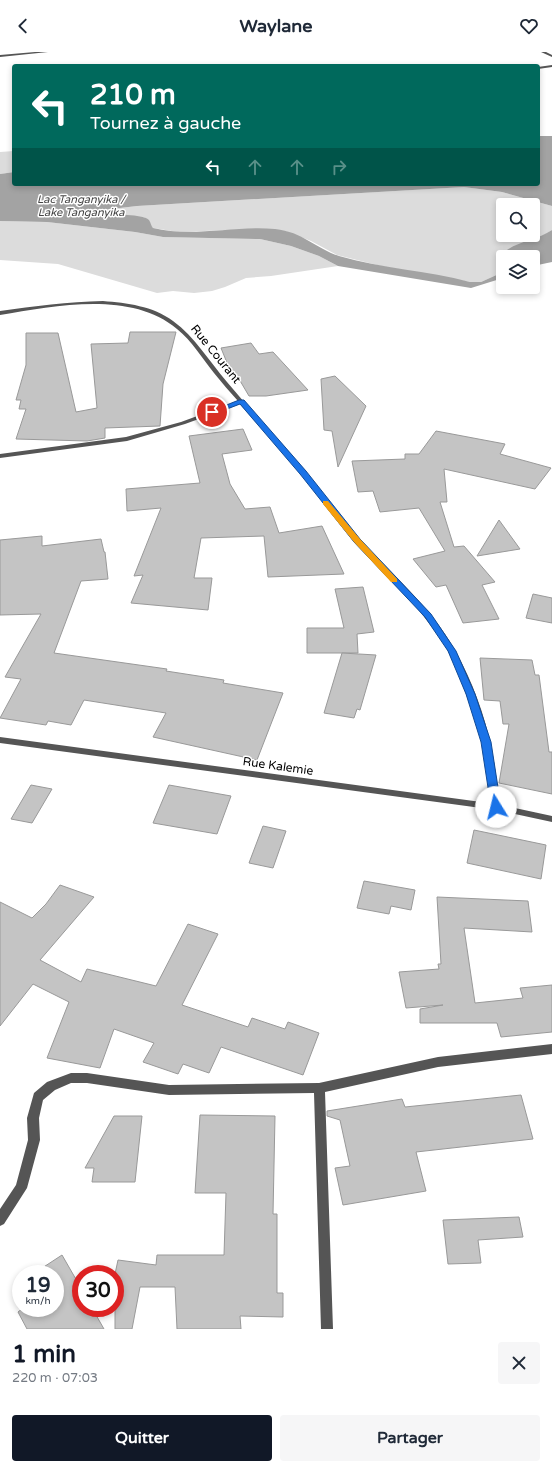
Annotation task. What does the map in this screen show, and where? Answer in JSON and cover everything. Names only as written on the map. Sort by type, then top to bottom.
[{"type":"street","points":[[0,56],[46,52]]},
{"type":"street","points":[[543,52],[552,56]]},
{"type":"street","points":[[540,68],[552,66]]},
{"type":"street","name":"Rue Courant","points":[[0,313],[55,306],[119,303],[141,307],[160,315],[178,326],[190,338],[241,402],[303,473],[357,540],[428,616],[452,651],[470,694],[486,742],[496,807]]},
{"type":"street","points":[[0,456],[127,439],[183,423],[241,402]]},
{"type":"street","name":"Rue Kalemie","points":[[0,740],[496,807],[552,819]]},
{"type":"street","points":[[0,1220],[21,1188],[34,1140],[33,1118],[38,1097],[51,1086],[71,1078],[87,1078],[169,1090],[319,1088],[438,1062],[552,1049]]},
{"type":"street","points":[[319,1088],[326,1329]]},
{"type":"shaded area","points":[[12,151],[12,172],[0,174],[0,152]]},
{"type":"shaded area","points":[[464,187],[502,192],[523,198],[496,198],[496,242],[526,242],[508,250],[496,250],[496,275],[481,282],[470,282],[381,266],[337,255],[311,241],[285,231],[259,229],[178,232],[153,228],[144,217],[123,216],[103,210],[137,206]]},
{"type":"shaded area","points":[[540,203],[552,206],[552,230],[540,236]]},
{"type":"shaded area","points":[[0,221],[47,222],[135,232],[163,237],[260,239],[291,246],[319,256],[338,266],[271,276],[246,278],[212,291],[194,293],[173,291],[157,293],[58,264],[0,260]]},
{"type":"water","name":"Lac Tanganyika / Lake Tanganyika","points":[[540,136],[552,136],[552,206],[540,203],[540,198],[523,198],[502,192],[464,187],[137,206],[103,210],[114,214],[140,216],[149,220],[153,228],[168,231],[199,232],[260,228],[275,229],[293,233],[339,256],[372,264],[470,282],[481,282],[496,275],[496,280],[471,288],[338,266],[319,256],[291,246],[260,239],[163,237],[135,232],[47,222],[0,221],[0,174],[12,172],[12,186],[540,186]]},
{"type":"water","points":[[552,230],[552,262],[540,265],[540,250],[506,250],[523,242],[540,242],[540,236]]},
{"type":"building","points":[[130,332],[176,332],[163,384],[160,426],[105,428],[105,438],[87,441],[16,439],[26,409],[19,409],[21,400],[16,400],[26,365],[26,333],[58,333],[76,412],[97,408],[91,344],[128,343]]},
{"type":"building","points":[[251,343],[259,354],[273,352],[308,390],[266,396],[249,396],[239,379],[234,380],[221,348]]},
{"type":"building","points":[[335,376],[366,406],[338,467],[332,431],[324,430],[321,379]]},
{"type":"building","points":[[243,429],[252,450],[222,454],[230,484],[245,509],[270,507],[279,533],[322,526],[344,574],[268,577],[264,536],[201,538],[194,578],[212,578],[208,610],[131,603],[143,575],[134,576],[161,508],[127,511],[126,489],[200,483],[189,436]]},
{"type":"building","points":[[436,431],[505,444],[500,454],[551,468],[535,489],[444,469],[447,502],[440,502],[454,547],[464,546],[495,582],[482,585],[499,619],[463,623],[446,585],[436,587],[413,559],[445,551],[419,508],[380,512],[373,491],[358,492],[352,461],[405,459],[405,454],[419,454]]},
{"type":"building","points":[[499,520],[520,549],[477,556]]},
{"type":"building","points":[[42,536],[42,546],[101,539],[105,552],[108,579],[81,581],[54,653],[167,669],[166,671],[224,680],[223,683],[283,693],[257,760],[153,737],[166,713],[84,700],[71,725],[48,721],[46,725],[0,718],[21,679],[5,677],[41,614],[0,615],[0,540]]},
{"type":"building","points":[[363,587],[374,632],[357,634],[358,653],[307,653],[307,628],[344,628],[335,589]]},
{"type":"building","points":[[533,594],[552,598],[552,623],[526,618]]},
{"type":"building","points":[[342,653],[376,655],[360,710],[357,709],[354,718],[324,713]]},
{"type":"building","points":[[480,658],[532,660],[535,675],[539,675],[549,752],[552,752],[552,794],[499,783],[509,724],[503,724],[500,701],[484,700]]},
{"type":"building","points":[[31,785],[52,789],[32,823],[11,819]]},
{"type":"building","points":[[169,785],[231,796],[217,834],[153,823]]},
{"type":"building","points":[[263,826],[286,831],[273,868],[249,863]]},
{"type":"building","points":[[474,830],[546,845],[541,879],[467,863]]},
{"type":"building","points":[[364,881],[415,890],[411,910],[391,906],[389,914],[357,908]]},
{"type":"building","points":[[60,885],[94,897],[40,960],[81,982],[87,969],[156,986],[188,924],[218,934],[182,1005],[248,1027],[252,1018],[285,1029],[288,1022],[319,1033],[303,1075],[221,1047],[209,1073],[183,1064],[178,1074],[143,1062],[154,1043],[114,1029],[100,1068],[47,1058],[69,1002],[33,984],[0,1026],[0,902],[32,918],[46,904]]},
{"type":"building","points":[[437,897],[528,901],[532,932],[464,928],[475,1003],[523,998],[520,988],[552,985],[552,1032],[501,1037],[497,1023],[420,1023],[420,1009],[443,1005],[406,1008],[399,972],[439,969],[438,964],[441,964]]},
{"type":"building","points":[[521,1095],[533,1139],[416,1152],[426,1191],[343,1205],[335,1168],[350,1166],[340,1120],[327,1116],[327,1111],[402,1099],[405,1107]]},
{"type":"building","points":[[200,1115],[275,1116],[273,1214],[277,1214],[277,1293],[283,1293],[283,1317],[240,1316],[241,1329],[177,1329],[175,1287],[140,1287],[132,1329],[115,1329],[115,1317],[124,1317],[124,1265],[117,1265],[118,1260],[156,1265],[157,1255],[224,1255],[226,1193],[195,1193]]},
{"type":"building","points":[[114,1116],[142,1116],[135,1182],[92,1182],[94,1168],[85,1168]]},
{"type":"building","points":[[519,1217],[523,1237],[478,1240],[481,1263],[448,1264],[443,1220]]},
{"type":"building","points":[[62,1255],[72,1272],[72,1317],[97,1317],[104,1329],[27,1329],[21,1317],[64,1317],[64,1265],[47,1265]]},
{"type":"slow traffic","points":[[326,502],[357,540],[394,581]]},
{"type":"route","points":[[212,412],[241,402],[303,473],[357,540],[428,616],[452,651],[470,694],[486,742],[496,807]]}]
